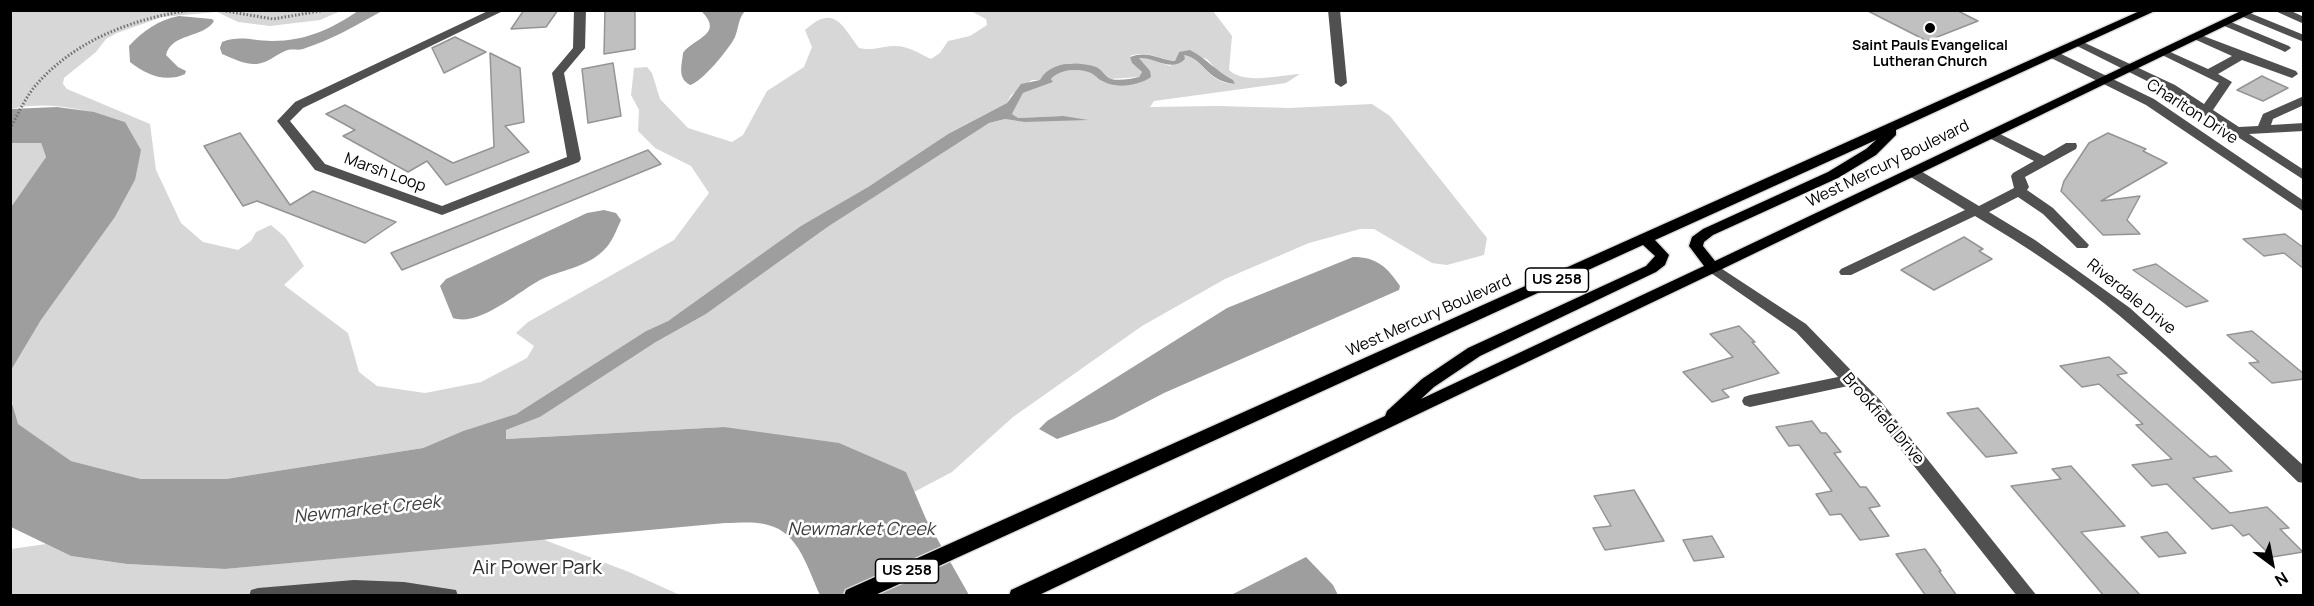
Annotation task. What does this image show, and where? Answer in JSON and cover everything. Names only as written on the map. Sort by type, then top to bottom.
[{"type":"main road","name":"West Mercury Boulevard","points":[[853,596],[2152,10]]},
{"type":"main road","name":"West Mercury Boulevard","points":[[1018,596],[1914,173],[2249,12]]},
{"type":"main road","points":[[1713,268],[1696,246],[1697,240],[1708,232],[1833,175],[1871,152],[1898,125]]},
{"type":"main road","points":[[1382,425],[1428,383],[1474,352],[1651,269],[1660,262],[1662,255],[1646,240]]},
{"type":"street","name":"Marsh Loop","points":[[500,10],[299,105],[283,121],[320,167],[442,211],[574,159],[558,73],[579,48],[580,10]]},
{"type":"street","points":[[1334,10],[1341,83]]},
{"type":"street","points":[[2278,10],[2304,21]]},
{"type":"street","points":[[2249,12],[2303,39]]},
{"type":"street","points":[[2226,23],[2280,51],[2303,39]]},
{"type":"street","points":[[2198,38],[2292,74]]},
{"type":"street","name":"Charlton Drive","points":[[2079,44],[2171,87],[2304,176]]},
{"type":"street","points":[[2164,53],[2226,82],[2206,111]]},
{"type":"street","name":"Charlton Drive","points":[[2055,54],[2150,102],[2304,208]]},
{"type":"street","points":[[2208,74],[2241,56]]},
{"type":"street","points":[[2264,128],[2267,117],[2304,99]]},
{"type":"street","points":[[2236,131],[2304,127]]},
{"type":"street","points":[[1994,135],[2044,161]]},
{"type":"street","points":[[1846,272],[2019,191],[2022,187],[2018,176],[2071,146]]},
{"type":"street","name":"Riverdale Drive","points":[[1914,173],[2030,243],[2125,312],[2195,374],[2304,477]]},
{"type":"street","points":[[2019,191],[2048,211],[2082,245]]},
{"type":"street","name":"Brookfield Drive","points":[[1713,268],[1801,328],[1851,380],[1874,404],[2028,596]]},
{"type":"street","points":[[1750,401],[1851,380]]},
{"type":"street","points":[[258,596],[335,589],[410,590],[449,596]]},
{"type":"path","points":[[10,129],[24,101],[35,86],[64,60],[129,24],[160,15],[192,10]]},
{"type":"path","points":[[219,10],[273,19],[326,10]]},
{"type":"green space","points":[[11,11],[341,11],[320,20],[270,26],[238,22],[217,12],[162,17],[106,39],[96,52],[64,78],[63,84],[67,89],[150,124],[156,170],[181,223],[203,242],[238,250],[251,241],[256,232],[271,225],[285,237],[304,266],[284,285],[348,333],[359,372],[377,386],[425,393],[481,382],[527,358],[534,346],[516,333],[528,322],[674,240],[709,193],[691,166],[655,148],[638,131],[639,110],[631,95],[634,68],[647,67],[652,73],[660,99],[688,128],[732,142],[743,135],[767,91],[804,67],[812,47],[805,30],[823,18],[836,20],[842,25],[859,48],[903,47],[931,59],[940,53],[948,41],[970,36],[987,25],[986,19],[971,11],[1213,11],[1232,36],[1229,70],[1236,75],[1253,78],[1300,74],[1286,83],[1154,101],[1150,107],[1289,108],[1372,104],[1390,116],[1487,238],[1484,255],[1447,265],[1432,263],[1374,229],[1360,229],[1309,243],[1225,279],[1142,326],[1013,417],[952,472],[914,492],[906,472],[724,427],[505,439],[506,430],[540,417],[656,342],[706,314],[829,226],[971,133],[989,123],[1005,119],[1024,122],[1063,116],[1017,118],[1012,114],[1023,93],[1053,82],[1051,79],[1060,73],[1082,70],[1092,73],[1105,82],[1123,83],[1151,77],[1139,58],[1147,58],[1170,66],[1184,55],[1197,61],[1218,80],[1235,84],[1233,80],[1218,72],[1207,59],[1179,52],[1175,61],[1147,54],[1130,56],[1132,63],[1142,72],[1139,77],[1110,79],[1098,68],[1070,63],[1040,80],[1032,80],[1011,95],[1007,103],[948,134],[868,187],[801,227],[668,321],[646,331],[516,414],[463,431],[423,448],[226,479],[141,479],[71,461],[17,424],[11,396],[10,370],[41,320],[115,217],[135,180],[125,122],[54,106],[25,106],[11,109]]},
{"type":"green space","points":[[11,143],[41,143],[46,157],[11,207]]},
{"type":"green space","name":"Air Power Park","points":[[542,539],[629,572],[680,595],[11,596],[11,549],[46,544],[71,556],[127,564],[225,569]]},
{"type":"water","points":[[358,11],[382,11],[324,41],[303,49],[285,51],[262,63],[252,64],[239,61],[222,54],[220,48],[222,42],[235,39],[272,41],[296,39],[318,33]]},
{"type":"water","points":[[701,11],[745,11],[735,37],[727,49],[708,72],[690,85],[682,75],[683,53],[709,30],[708,19]]},
{"type":"water","points":[[179,16],[214,21],[203,30],[181,39],[169,48],[166,55],[178,67],[186,71],[185,74],[163,78],[143,71],[130,62],[129,46],[134,41],[158,23]]},
{"type":"water","name":"Newmarket Creek","points":[[1190,50],[1233,80],[1235,84],[1217,79],[1197,61],[1184,55],[1185,59],[1174,65],[1139,58],[1150,71],[1151,77],[1140,83],[1127,85],[1114,85],[1081,70],[1059,73],[1051,79],[1053,82],[1023,93],[1012,114],[1018,118],[1063,116],[1088,120],[1024,122],[1005,119],[989,123],[829,226],[706,314],[656,342],[540,417],[506,430],[506,439],[724,427],[839,443],[906,472],[926,519],[969,595],[820,595],[801,553],[788,535],[768,525],[746,522],[225,569],[127,564],[71,556],[11,527],[10,396],[18,424],[71,461],[141,479],[226,479],[423,448],[463,431],[516,414],[646,331],[668,321],[801,226],[868,187],[948,134],[1007,103],[1021,84],[1040,80],[1050,69],[1073,63],[1096,67],[1111,79],[1139,77],[1142,72],[1132,63],[1130,57],[1142,54],[1175,61],[1179,52]]},
{"type":"water","points":[[57,107],[94,112],[125,122],[141,150],[135,180],[115,217],[41,320],[11,370],[11,207],[46,157],[41,143],[11,143],[11,109]]},
{"type":"water","points":[[604,210],[616,213],[621,220],[614,237],[596,257],[540,280],[486,313],[474,318],[453,318],[440,286],[446,279],[587,213]]},
{"type":"water","points":[[1353,257],[1369,259],[1381,264],[1400,286],[1399,290],[1164,393],[1114,419],[1057,439],[1039,429],[1047,421],[1227,308]]},
{"type":"water","points":[[1306,557],[1333,585],[1338,595],[1231,595]]},
{"type":"building","points":[[524,10],[558,10],[546,27],[511,29]]},
{"type":"building","points":[[605,10],[635,10],[635,49],[604,54]]},
{"type":"building","name":"Saint Pauls Evangelical Lutheran Church","points":[[1866,10],[1956,10],[1978,21],[1927,41]]},
{"type":"building","points":[[455,37],[486,52],[444,73],[432,48]]},
{"type":"building","points":[[490,53],[520,68],[524,122],[505,126],[529,152],[446,185],[427,161],[408,172],[343,136],[355,130],[326,114],[345,105],[453,163],[494,147]]},
{"type":"building","points":[[613,63],[621,116],[588,123],[582,69]]},
{"type":"building","points":[[2262,76],[2288,88],[2263,101],[2237,90]]},
{"type":"building","points":[[240,133],[290,205],[313,191],[396,222],[365,243],[257,201],[243,206],[204,146]]},
{"type":"building","points":[[2108,133],[2146,149],[2143,151],[2167,163],[2101,201],[2140,196],[2127,220],[2140,234],[2103,235],[2061,191],[2064,181],[2089,143]]},
{"type":"building","points":[[648,150],[661,164],[402,270],[391,253]]},
{"type":"building","points":[[2285,234],[2304,248],[2304,269],[2284,253],[2264,256],[2243,239]]},
{"type":"building","points":[[1964,237],[1983,249],[1979,251],[1992,259],[1934,290],[1901,270]]},
{"type":"building","points":[[2156,264],[2208,301],[2186,307],[2133,270]]},
{"type":"building","points":[[1739,326],[1755,342],[1752,342],[1779,373],[1722,390],[1729,397],[1712,402],[1683,372],[1733,357],[1710,334]]},
{"type":"building","points":[[2252,331],[2304,374],[2304,379],[2272,383],[2249,363],[2259,362],[2227,335]]},
{"type":"building","points":[[2109,357],[2127,373],[2117,375],[2210,457],[2216,456],[2232,471],[2193,478],[2230,513],[2267,507],[2289,528],[2280,529],[2303,552],[2272,557],[2249,534],[2243,536],[2232,525],[2212,529],[2167,484],[2152,486],[2132,465],[2172,459],[2136,425],[2143,424],[2099,384],[2082,387],[2060,366]]},
{"type":"building","points":[[1978,408],[2017,453],[1986,457],[1947,413]]},
{"type":"building","points":[[1812,421],[1821,433],[1826,433],[1841,452],[1834,453],[1860,487],[1866,487],[1880,506],[1869,508],[1889,536],[1860,540],[1841,514],[1830,515],[1816,494],[1832,491],[1799,445],[1789,446],[1776,427]]},
{"type":"building","points":[[2071,466],[2125,526],[2081,532],[2141,596],[2104,596],[2011,486],[2061,479],[2052,469]]},
{"type":"building","points":[[1634,490],[1664,541],[1605,550],[1593,528],[1611,526],[1594,496]]},
{"type":"building","points":[[2167,532],[2186,553],[2159,557],[2141,537]]},
{"type":"building","points":[[1712,536],[1724,557],[1694,561],[1683,540]]},
{"type":"building","points":[[1925,549],[1957,596],[1926,596],[1896,554]]},
{"type":"place","name":"Saint Pauls Evangelical Lutheran Church","points":[[1930,28]]}]
